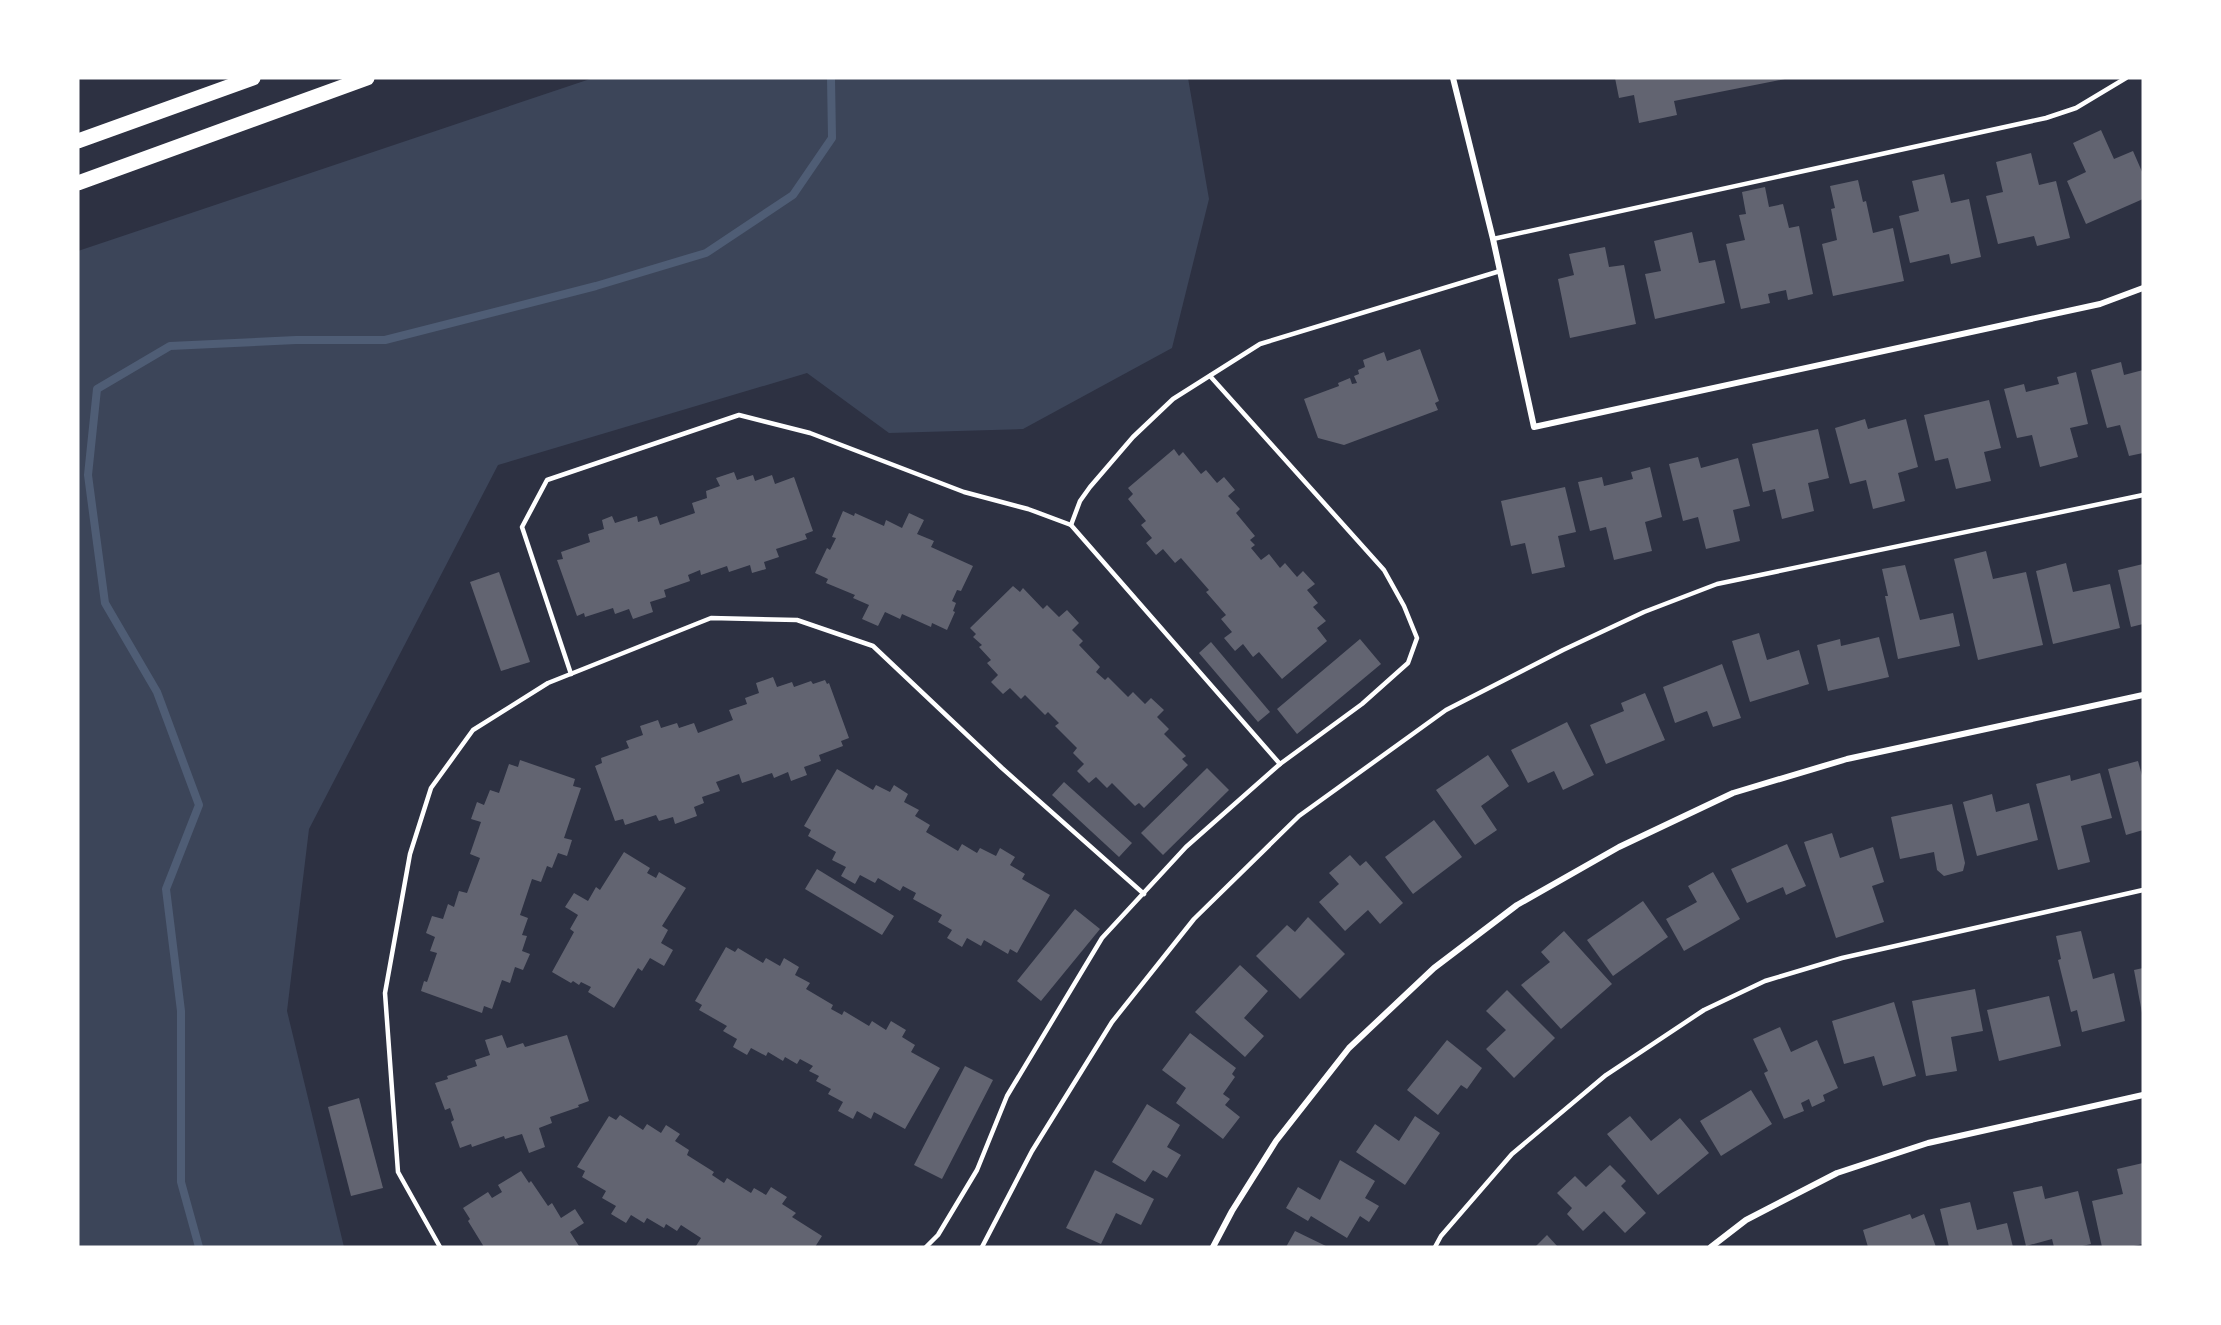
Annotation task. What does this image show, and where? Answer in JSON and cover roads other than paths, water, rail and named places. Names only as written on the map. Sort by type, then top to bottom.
[{"type":"main road","points":[[78,141],[253,78]]},
{"type":"main road","points":[[78,183],[367,78]]},
{"type":"street","points":[[1453,78],[1493,239],[1534,427],[2100,304],[2143,288]]},
{"type":"street","points":[[1213,1247],[1232,1211],[1276,1141],[1349,1048],[1434,968],[1517,905],[1619,847],[1733,793],[1847,759],[2143,695]]},
{"type":"street","points":[[1711,1247],[1746,1220],[1837,1173],[1928,1143],[2143,1095]]},
{"type":"lane","points":[[1493,239],[2046,118],[2076,108],[2126,78]]},
{"type":"lane","points":[[1071,525],[1080,501],[1133,437],[1173,399],[1232,360],[1260,344],[1500,271]]},
{"type":"lane","points":[[926,1247],[938,1235],[977,1170],[1007,1096],[1102,938],[1186,847],[1280,764],[1362,704],[1408,663],[1417,638],[1404,606],[1384,570],[1210,376]]},
{"type":"lane","points":[[571,674],[522,527],[547,480],[739,415],[810,433],[964,492],[1028,508],[1071,525],[1280,764]]},
{"type":"lane","points":[[982,1247],[1032,1151],[1112,1022],[1194,919],[1299,816],[1446,710],[1563,650],[1644,612],[1717,584],[2143,495]]},
{"type":"lane","points":[[440,1247],[398,1172],[385,993],[410,854],[431,788],[472,730],[548,683],[711,618],[797,620],[873,646],[1002,768],[1144,894]]},
{"type":"lane","points":[[1435,1247],[1441,1236],[1512,1154],[1606,1075],[1704,1010],[1765,981],[1842,958],[2143,890]]},
{"type":"waterway","points":[[199,1247],[181,1182],[181,1011],[166,889],[199,805],[157,692],[105,603],[88,475],[97,389],[170,346],[296,340],[385,340],[596,286],[706,253],[793,195],[832,138],[831,78]]}]
